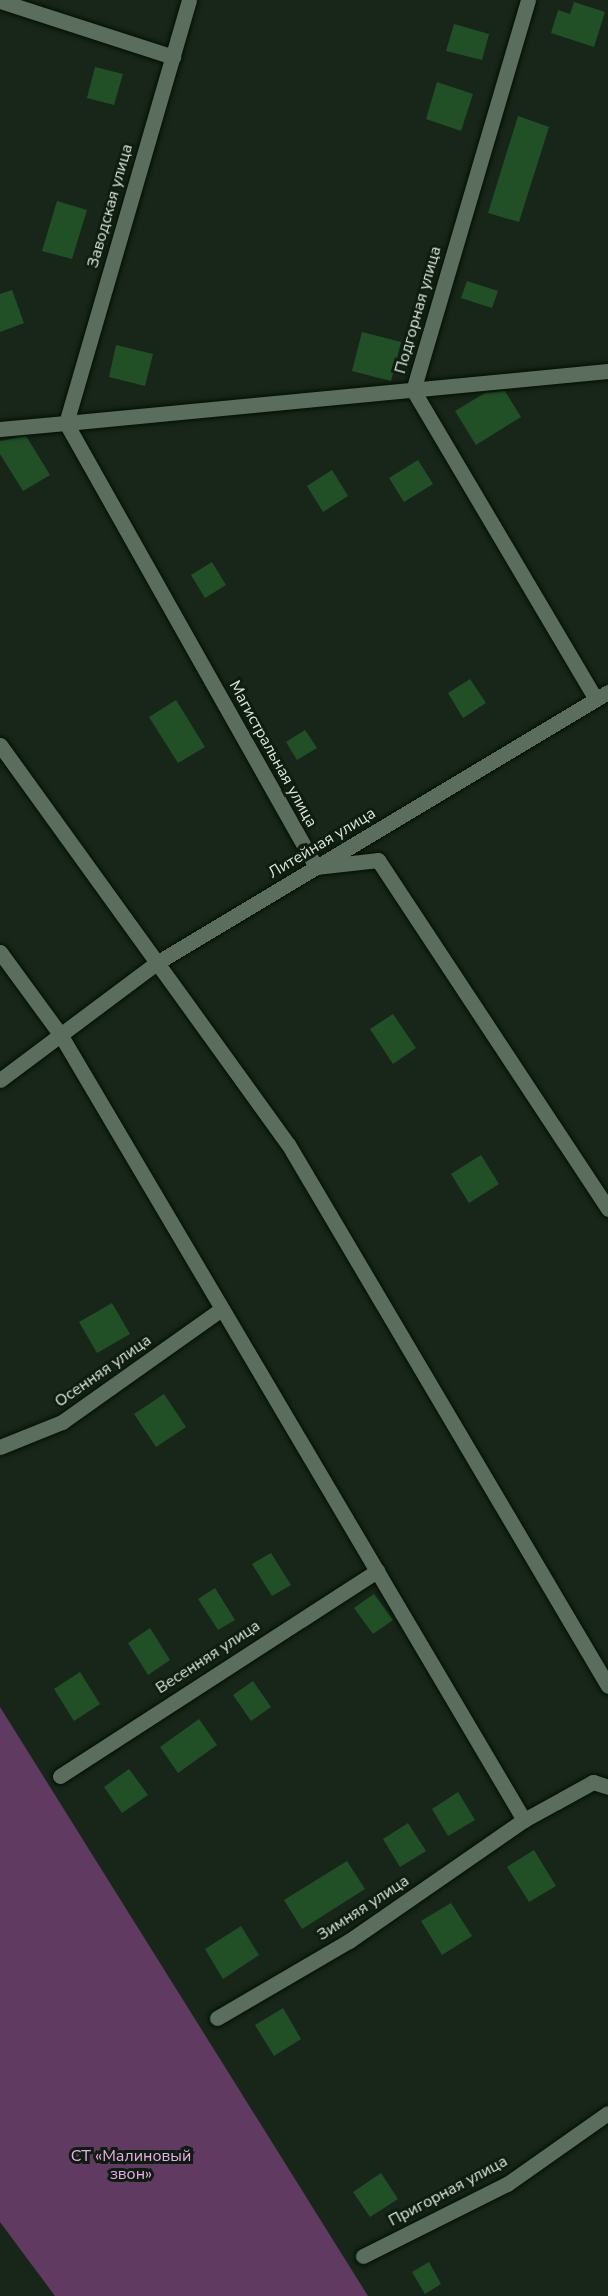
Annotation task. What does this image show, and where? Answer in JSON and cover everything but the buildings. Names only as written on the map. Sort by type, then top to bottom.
[{"type":"street","name":"Заводская улица","points":[[66,423],[189,0]]},
{"type":"street","name":"Подгорная улица","points":[[528,0],[413,390],[602,695]]},
{"type":"street","points":[[0,1],[173,57]]},
{"type":"street","points":[[0,429],[608,371]]},
{"type":"street","name":"Магистральная улица","points":[[66,423],[316,867]]},
{"type":"street","name":"Литейная улица","points":[[0,1080],[158,962],[602,695]]},
{"type":"street","points":[[0,745],[288,1144],[608,1686]]},
{"type":"street","points":[[316,867],[378,860],[608,1209]]},
{"type":"street","points":[[0,952],[60,1034],[219,1311],[377,1571],[524,1820]]},
{"type":"street","name":"Осенняя улица","points":[[0,1447],[62,1422],[219,1311]]},
{"type":"street","name":"Весенняя улица","points":[[60,1776],[377,1571]]},
{"type":"street","name":"Зимняя улица","points":[[217,2018],[349,1941],[524,1820],[593,1782],[608,1787]]},
{"type":"street","name":"Пригорная улица","points":[[363,2256],[507,2184],[608,2113]]},
{"type":"green space","name":"СТ «Малиновый звон»","points":[[0,1707],[368,2296],[55,2296],[0,2222]]}]
